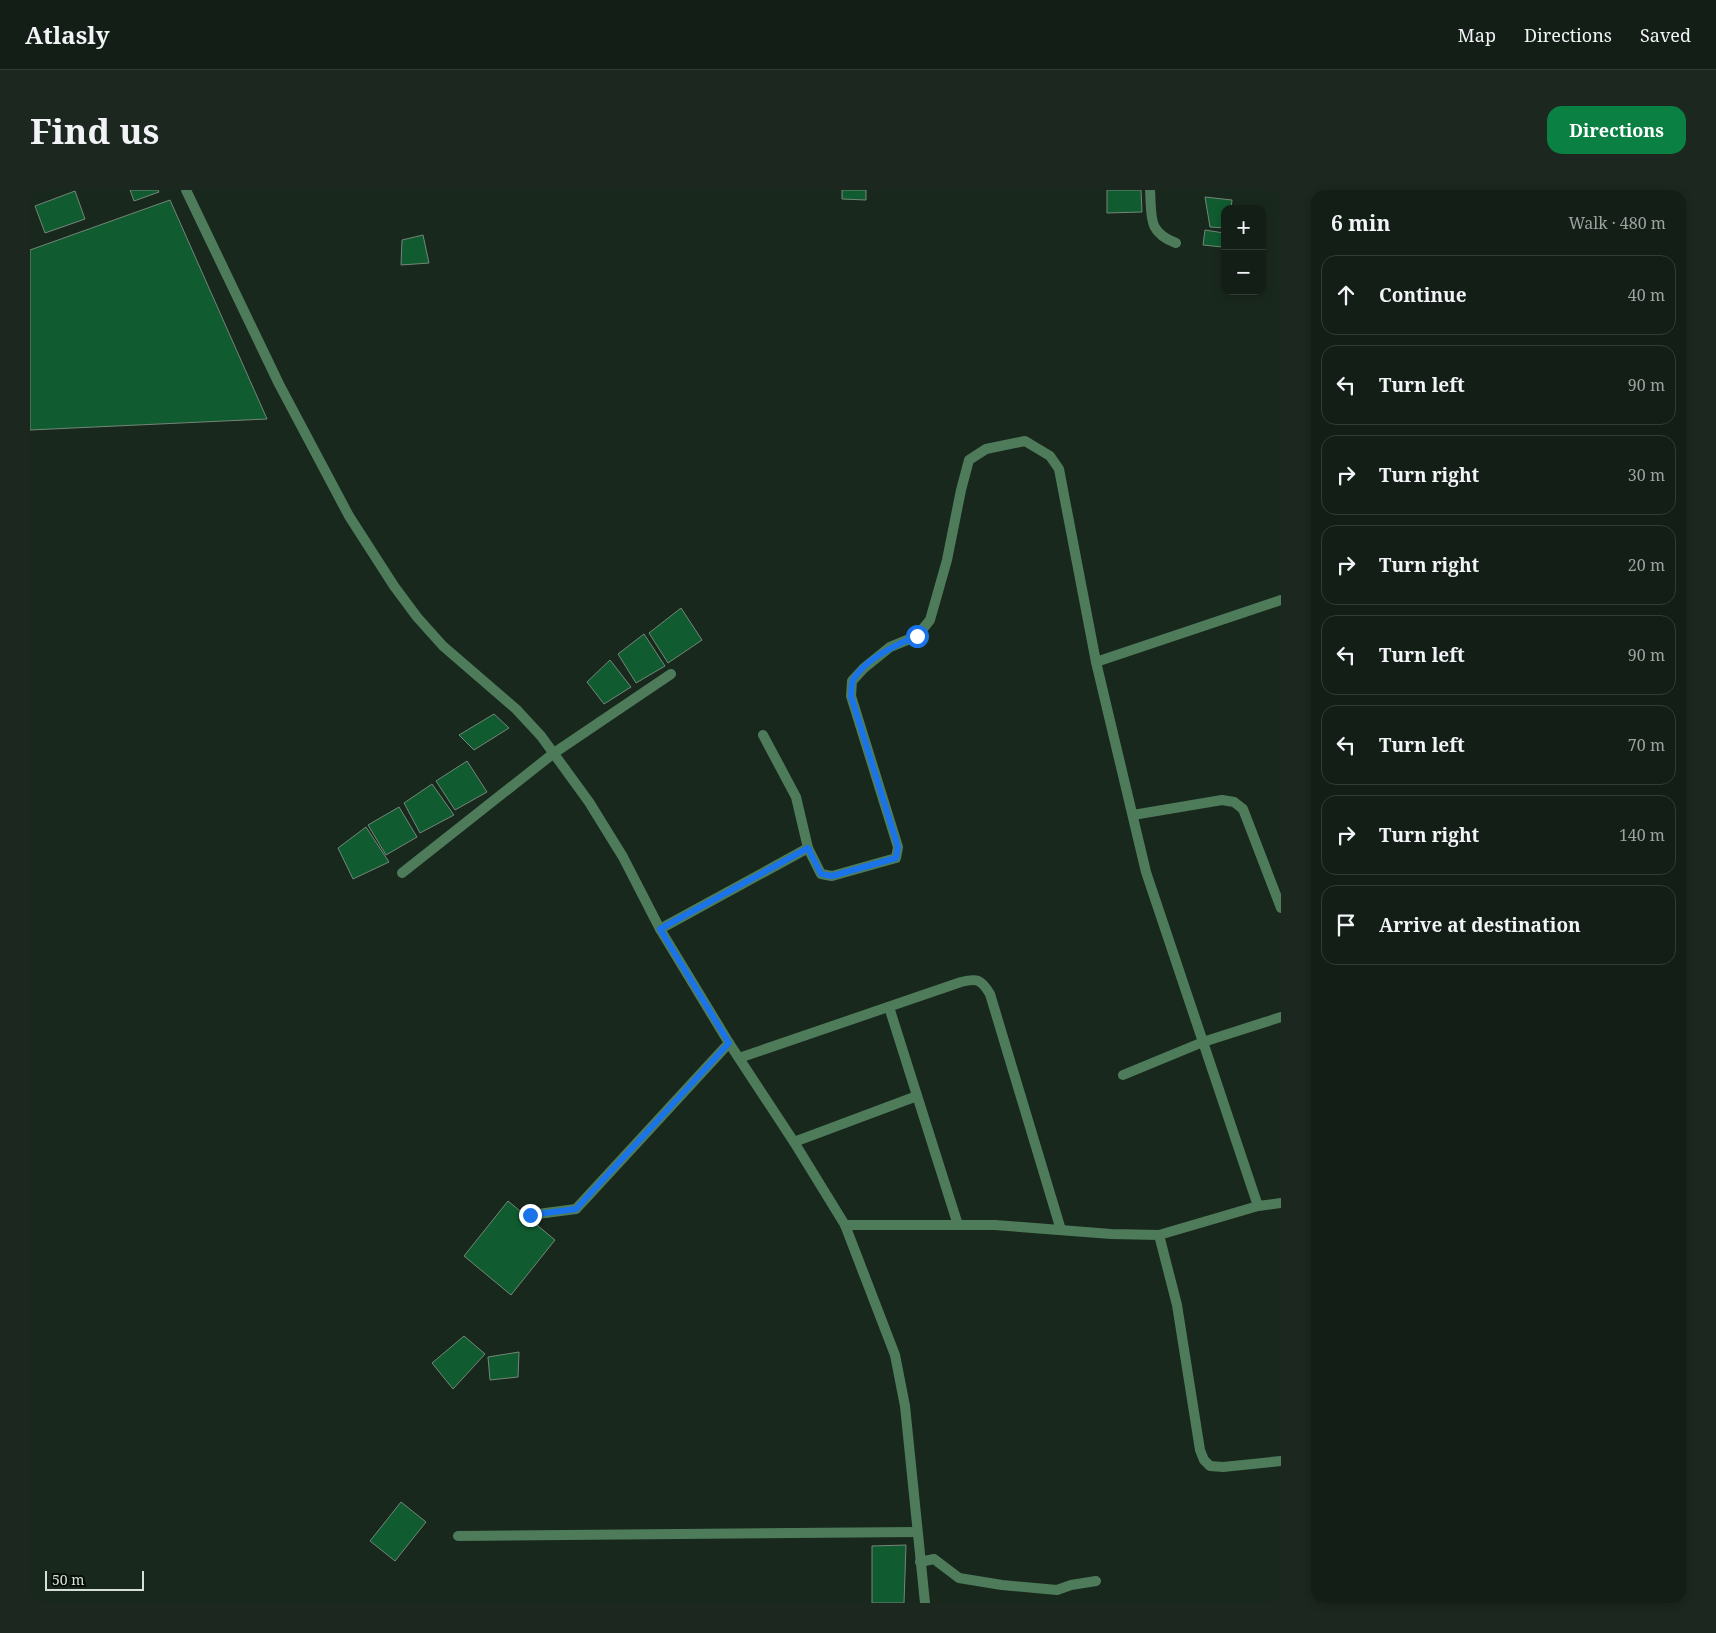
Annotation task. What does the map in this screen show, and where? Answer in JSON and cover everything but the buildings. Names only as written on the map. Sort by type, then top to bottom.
[{"type":"street","points":[[186,190],[279,384],[349,516],[394,586],[443,646],[516,709],[541,736],[589,802],[623,857],[660,929],[738,1058],[794,1142],[845,1225],[895,1355],[905,1406],[925,1603]]},
{"type":"street","points":[[1150,190],[1154,230],[1166,240],[1176,243]]},
{"type":"street","points":[[763,734],[796,797],[808,848],[821,874],[832,876],[896,858],[898,847],[851,696],[852,682],[864,668],[890,647],[917,636],[930,620],[948,560],[961,490],[969,460],[986,449],[1025,440],[1050,456],[1059,469],[1096,662],[1146,872],[1258,1206]]},
{"type":"street","points":[[1096,662],[1281,600]]},
{"type":"street","points":[[402,873],[554,753],[671,674]]},
{"type":"street","points":[[1133,815],[1222,800],[1234,802],[1243,809],[1281,908]]},
{"type":"street","points":[[660,929],[808,848]]},
{"type":"street","points":[[738,1058],[961,982],[973,979],[984,983],[990,994],[1061,1230]]},
{"type":"street","points":[[889,1006],[958,1225]]},
{"type":"street","points":[[1123,1075],[1203,1042],[1281,1017]]},
{"type":"street","points":[[530,1215],[576,1209],[729,1043]]},
{"type":"street","points":[[794,1142],[917,1096]]},
{"type":"street","points":[[845,1225],[995,1225],[1112,1234],[1159,1235],[1258,1206],[1281,1203]]},
{"type":"street","points":[[1159,1235],[1177,1305],[1200,1450],[1204,1460],[1210,1466],[1223,1467],[1281,1461]]},
{"type":"street","points":[[458,1536],[917,1532]]},
{"type":"street","points":[[920,1562],[934,1559],[959,1578],[1002,1585],[1057,1590],[1071,1585],[1096,1581]]},
{"type":"route","points":[[530,1215],[576,1209],[729,1043],[660,929],[808,848],[821,874],[832,876],[896,858],[898,847],[851,696],[852,682],[864,668],[890,647],[917,636]]}]
